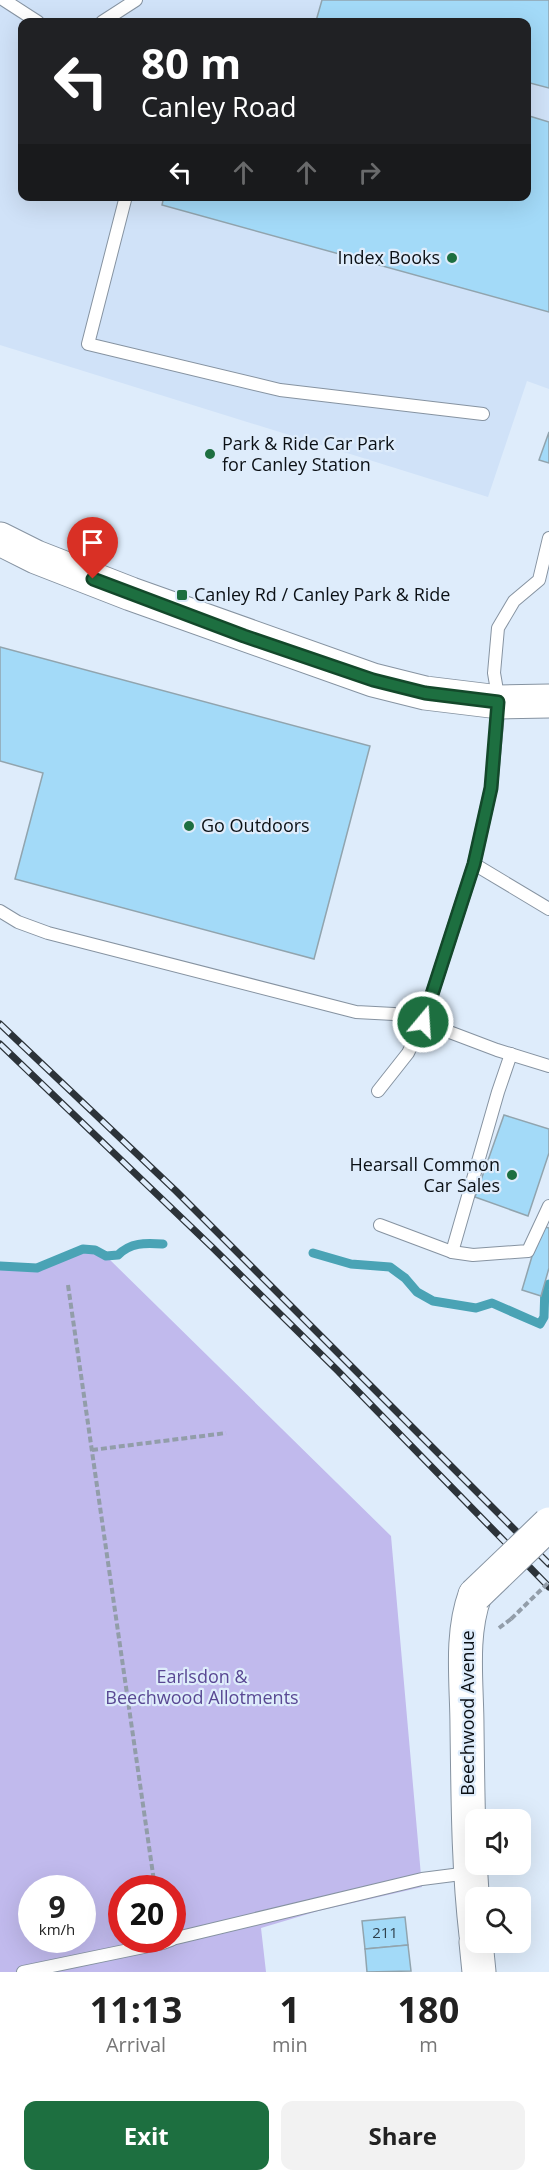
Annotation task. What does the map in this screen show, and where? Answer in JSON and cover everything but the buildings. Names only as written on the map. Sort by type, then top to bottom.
[{"type":"street","points":[[0,539],[36,557],[131,594],[373,680],[425,693],[498,702],[549,701]]},
{"type":"street","name":"Beechwood Avenue","points":[[468,1809],[466,1658],[468,1614],[475,1595],[549,1524]]},
{"type":"street","points":[[477,1953],[479,1972]]},
{"type":"lane","points":[[4,0],[32,18]]},
{"type":"lane","points":[[108,18],[136,0]]},
{"type":"lane","points":[[125,201],[88,344],[280,390],[483,414]]},
{"type":"lane","points":[[378,1091],[408,1053],[423,1022],[474,864],[491,788],[498,702],[494,673],[498,628],[514,601],[539,580],[545,568],[549,538]]},
{"type":"lane","points":[[474,864],[549,909]]},
{"type":"lane","points":[[0,911],[18,922],[48,933],[356,1012],[394,1014],[549,1066]]},
{"type":"lane","points":[[452,1252],[511,1054]]},
{"type":"lane","points":[[380,1225],[452,1252],[473,1255],[528,1251],[548,1210]]},
{"type":"lane","points":[[186,1936],[422,1879],[465,1873]]},
{"type":"lane","points":[[23,1972],[115,1953]]},
{"type":"path","points":[[68,1285],[153,1875]]},
{"type":"path","points":[[92,1450],[226,1433]]},
{"type":"path","points":[[510,1619],[549,1582]]},
{"type":"shaded area","points":[[0,0],[549,0],[549,389],[527,381],[488,497],[0,345]]},
{"type":"green space","name":"Earlsdon & Beechwood Allotments","points":[[83,1249],[95,1250],[106,1256],[391,1536],[422,1887],[318,1911],[261,1928],[266,1972],[0,1972],[0,1266],[37,1268]]},
{"type":"waterway","points":[[0,1266],[37,1268],[83,1249],[95,1250],[106,1256],[118,1255],[139,1244],[163,1244]]},
{"type":"waterway","points":[[313,1253],[351,1264],[390,1267],[405,1278],[417,1292],[433,1301],[476,1308],[492,1303],[540,1324],[544,1317],[545,1286],[549,1284]]},
{"type":"railway","points":[[0,1024],[176,1191],[549,1564]]},
{"type":"railway","points":[[0,1044],[337,1370],[549,1587]]},
{"type":"place","name":"Index Books","points":[[452,258]]},
{"type":"place","name":"Park & Ride Car Park for Canley Station","points":[[210,454]]},
{"type":"place","name":"Canley Rd / Canley Park & Ride","points":[[182,595]]},
{"type":"place","name":"Go Outdoors","points":[[189,826]]},
{"type":"place","name":"Hearsall Common Car Sales","points":[[512,1175]]},
{"type":"route","points":[[93,579],[244,636],[373,680],[425,693],[498,702],[491,788],[474,864],[423,1022]]}]
